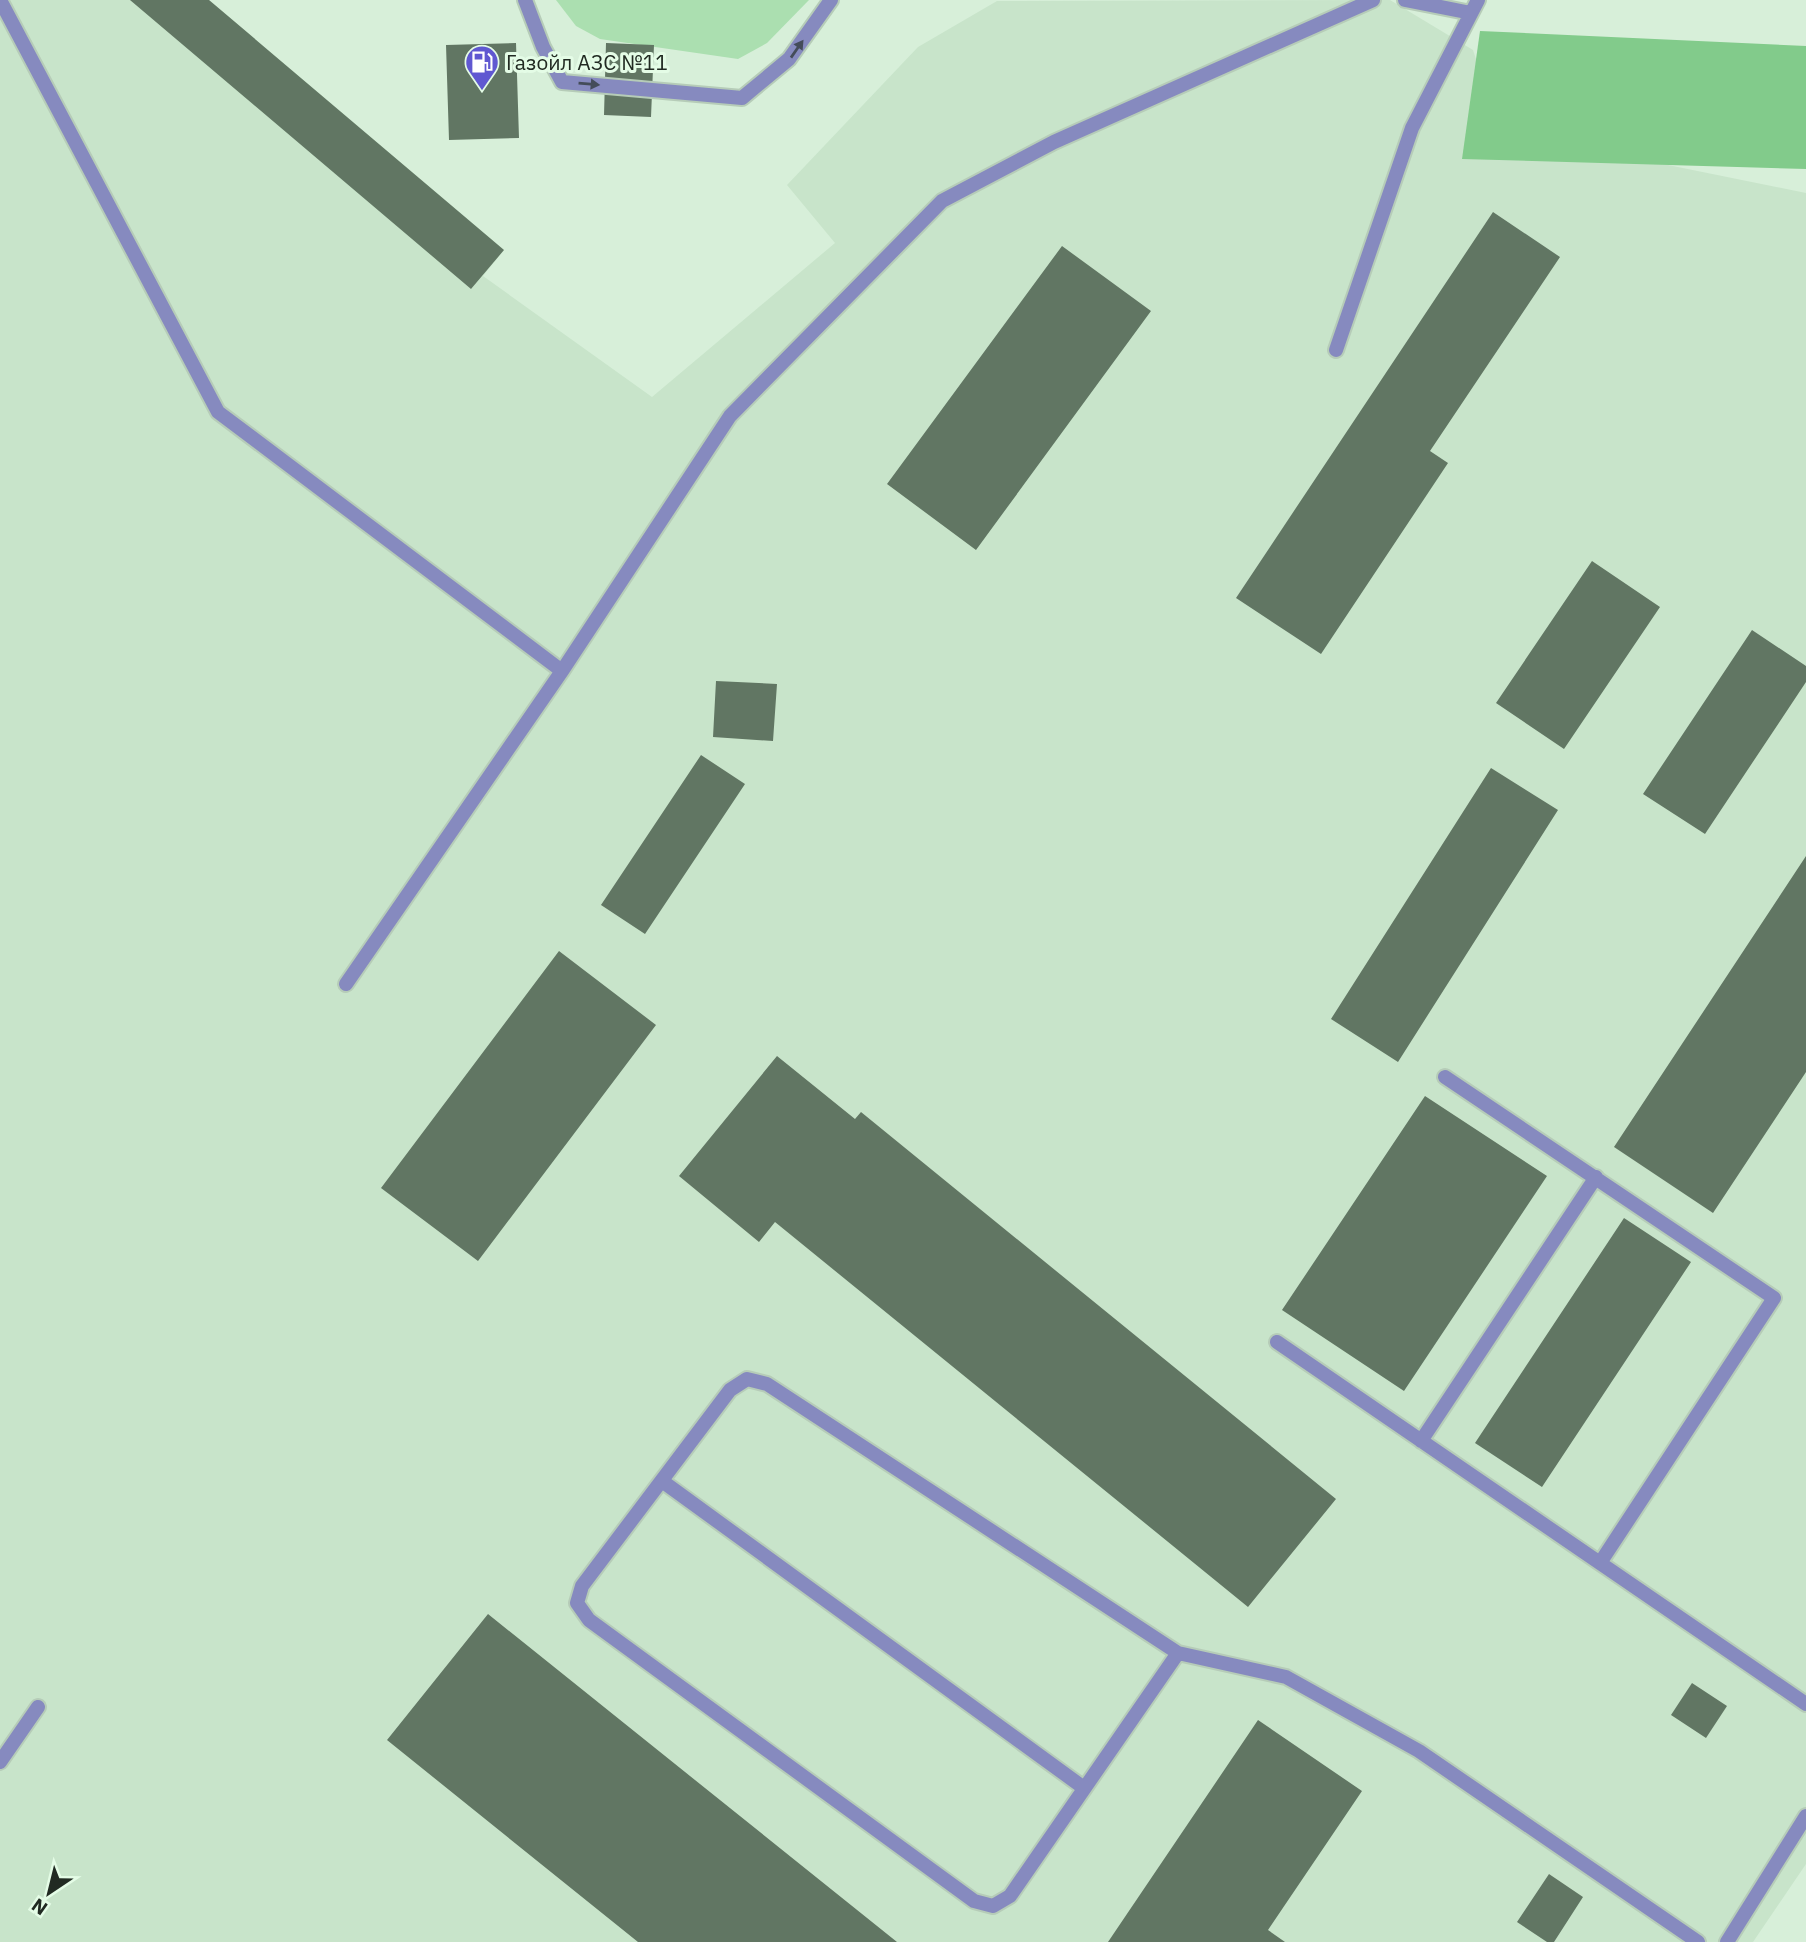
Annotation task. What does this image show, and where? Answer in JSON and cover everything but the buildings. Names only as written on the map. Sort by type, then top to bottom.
[{"type":"lane","points":[[0,0],[218,412],[562,671]]},
{"type":"lane","points":[[525,0],[542,47],[562,82],[742,98],[789,60],[831,0]]},
{"type":"lane","points":[[346,984],[562,671],[730,416],[942,201],[1054,142],[1373,0]]},
{"type":"lane","points":[[1336,350],[1412,128],[1474,6],[1405,0]]},
{"type":"lane","points":[[1445,1077],[1774,1298],[1600,1563]]},
{"type":"lane","points":[[1421,1441],[1596,1177]]},
{"type":"lane","points":[[1277,1342],[1806,1704]]},
{"type":"lane","points":[[1178,1653],[1010,1896],[993,1906],[974,1901],[589,1620],[577,1603],[582,1586],[730,1390],[747,1379],[767,1384],[1178,1653],[1286,1677],[1419,1751],[1698,1942]]},
{"type":"lane","points":[[662,1481],[1084,1788]]},
{"type":"lane","points":[[0,1762],[38,1707]]},
{"type":"lane","points":[[1727,1942],[1806,1816]]},
{"type":"shaded area","points":[[0,0],[209,0],[504,250],[483,276],[652,397],[835,243],[787,185],[918,47],[997,1],[1390,0],[1473,50],[1500,131],[1806,193],[1806,1864],[1753,1942],[0,1942]]},
{"type":"green space","points":[[556,0],[809,0],[767,43],[738,59],[600,39],[576,26]]},
{"type":"green space","points":[[1480,31],[1806,46],[1806,169],[1462,159]]},
{"type":"place","name":"Газойл АЗС №11","points":[[482,92]]}]
